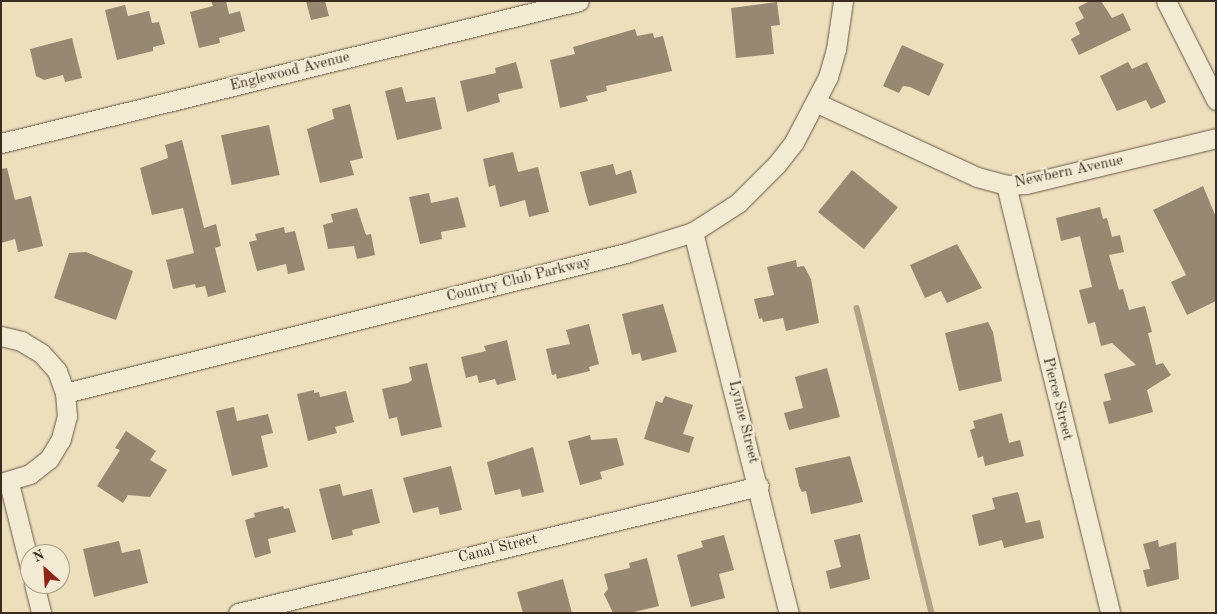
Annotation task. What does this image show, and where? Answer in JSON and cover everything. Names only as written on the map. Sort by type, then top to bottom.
[{"type":"street","name":"Englewood Avenue","points":[[1,143],[579,1]]},
{"type":"street","name":"Country Club Parkway","points":[[66,394],[626,253],[693,232],[716,219],[758,184],[794,142],[817,104],[836,49],[842,1]]},
{"type":"street","points":[[1166,1],[1216,100]]},
{"type":"street","name":"Newbern Avenue","points":[[817,104],[977,176],[1006,185],[1026,184],[1216,138]]},
{"type":"street","name":"Pierce Street","points":[[1006,185],[1110,613]]},
{"type":"street","name":"Lynne Street","points":[[693,232],[759,486],[789,613]]},
{"type":"street","points":[[1,336],[21,341],[41,353],[57,371],[66,394],[67,416],[61,439],[48,459],[30,474],[5,483],[23,544]]},
{"type":"street","name":"Canal Street","points":[[238,613],[759,486]]},
{"type":"street","points":[[36,594],[41,613]]},
{"type":"building","points":[[211,1],[226,1],[229,14],[240,11],[245,31],[219,38],[220,43],[199,48],[190,12],[213,6]]},
{"type":"building","points":[[306,1],[325,1],[329,16],[311,20]]},
{"type":"building","points":[[1090,1],[1101,1],[1112,18],[1123,13],[1131,30],[1079,55],[1071,39],[1080,34],[1075,23],[1084,18],[1078,7]]},
{"type":"building","points":[[777,2],[780,25],[771,26],[774,54],[736,58],[731,8]]},
{"type":"building","points":[[125,5],[128,16],[149,11],[152,23],[159,22],[165,44],[153,47],[153,51],[117,60],[105,10]]},
{"type":"building","points":[[635,29],[637,36],[653,33],[654,38],[663,36],[672,71],[606,86],[607,91],[586,96],[588,101],[560,108],[550,60],[575,54],[573,47]]},
{"type":"building","points":[[72,38],[82,78],[65,82],[63,75],[44,80],[36,76],[30,49]]},
{"type":"building","points":[[902,45],[944,64],[929,96],[910,87],[903,86],[899,93],[883,86]]},
{"type":"building","points":[[516,62],[523,88],[498,94],[500,102],[467,112],[460,81],[496,73],[495,68]]},
{"type":"building","points":[[1128,62],[1132,69],[1147,62],[1166,102],[1151,109],[1146,100],[1117,111],[1100,76]]},
{"type":"building","points":[[402,87],[406,102],[435,97],[442,129],[397,140],[385,91]]},
{"type":"building","points":[[350,104],[363,158],[350,161],[354,175],[320,183],[307,129],[334,119],[332,109]]},
{"type":"building","points":[[269,125],[280,175],[232,185],[221,135]]},
{"type":"building","points":[[182,140],[204,228],[216,224],[221,246],[215,248],[226,292],[208,297],[205,286],[196,288],[195,284],[173,289],[166,260],[194,253],[183,208],[152,215],[140,168],[168,158],[165,145]]},
{"type":"building","points":[[513,152],[518,172],[538,167],[549,212],[529,217],[525,200],[500,207],[495,185],[489,187],[483,159]]},
{"type":"building","points":[[613,164],[616,175],[631,170],[637,193],[589,206],[580,172]]},
{"type":"building","points":[[7,168],[15,200],[31,196],[43,246],[18,252],[15,239],[1,243],[1,169]]},
{"type":"building","points":[[852,170],[898,207],[864,249],[818,212]]},
{"type":"building","points":[[1203,186],[1216,217],[1216,301],[1187,315],[1171,282],[1186,275],[1153,210]]},
{"type":"building","points":[[429,193],[431,203],[458,197],[466,227],[441,232],[442,239],[420,244],[409,197]]},
{"type":"building","points":[[1100,207],[1103,219],[1107,218],[1112,237],[1120,235],[1124,252],[1109,255],[1119,290],[1123,289],[1129,310],[1145,306],[1152,332],[1148,333],[1156,365],[1163,363],[1171,375],[1147,390],[1153,412],[1109,424],[1103,402],[1111,400],[1104,374],[1136,365],[1112,343],[1101,346],[1095,322],[1088,324],[1079,290],[1092,287],[1080,236],[1061,241],[1056,218]]},
{"type":"building","points":[[357,208],[366,235],[371,234],[375,255],[357,259],[354,246],[328,249],[323,225],[333,222],[331,214]]},
{"type":"building","points":[[284,227],[285,233],[295,231],[305,270],[288,274],[286,264],[257,271],[249,242],[257,240],[255,234]]},
{"type":"building","points":[[957,244],[982,288],[947,303],[941,291],[925,298],[910,265]]},
{"type":"building","points":[[86,252],[133,271],[116,320],[54,298],[69,253]]},
{"type":"building","points":[[796,260],[797,267],[804,266],[811,279],[819,323],[786,331],[783,318],[763,322],[762,318],[759,319],[754,299],[774,295],[767,267]]},
{"type":"building","points":[[663,304],[677,352],[642,361],[640,353],[632,355],[622,314]]},
{"type":"building","points":[[988,322],[993,332],[1002,381],[959,391],[945,333]]},
{"type":"building","points":[[589,324],[599,364],[589,367],[590,371],[557,379],[556,374],[552,375],[546,349],[570,344],[566,330]]},
{"type":"building","points":[[507,340],[516,380],[497,385],[495,379],[479,383],[477,375],[466,378],[461,357],[486,351],[484,346]]},
{"type":"building","points":[[427,363],[442,427],[401,436],[397,417],[389,419],[382,389],[408,383],[412,380],[409,367]]},
{"type":"building","points":[[827,368],[840,417],[789,430],[784,413],[803,408],[795,377]]},
{"type":"building","points":[[314,390],[314,393],[319,392],[320,397],[346,391],[354,422],[335,427],[337,433],[308,441],[297,394]]},
{"type":"building","points":[[665,396],[693,405],[683,434],[694,437],[689,453],[644,439],[656,401],[662,403]]},
{"type":"building","points":[[234,407],[237,421],[268,414],[273,433],[261,436],[268,467],[232,476],[216,411]]},
{"type":"building","points":[[1002,413],[1009,443],[1020,440],[1024,456],[985,466],[983,456],[978,458],[970,430],[975,428],[973,421]]},
{"type":"building","points":[[126,431],[156,451],[150,460],[167,470],[150,497],[128,495],[123,503],[97,486],[120,450],[115,448]]},
{"type":"building","points":[[590,435],[591,440],[617,438],[624,465],[600,472],[602,479],[580,485],[568,441]]},
{"type":"building","points":[[533,447],[544,492],[522,497],[520,489],[495,495],[487,462]]},
{"type":"building","points":[[850,456],[863,502],[811,514],[806,491],[802,492],[799,486],[795,468]]},
{"type":"building","points":[[451,466],[462,510],[440,515],[438,507],[413,513],[403,478]]},
{"type":"building","points":[[340,484],[343,496],[372,489],[380,523],[352,530],[353,535],[332,540],[319,489]]},
{"type":"building","points":[[1018,492],[1026,523],[1040,520],[1044,538],[1004,548],[1002,540],[979,546],[972,515],[995,509],[992,498]]},
{"type":"building","points":[[283,506],[284,509],[289,508],[296,532],[268,539],[271,553],[255,558],[245,520],[255,517],[254,513]]},
{"type":"building","points":[[860,534],[870,579],[830,589],[826,571],[841,567],[834,540]]},
{"type":"building","points":[[724,535],[734,570],[719,574],[725,598],[691,607],[677,555],[703,547],[701,541]]},
{"type":"building","points":[[1158,540],[1159,547],[1176,542],[1179,579],[1147,587],[1143,570],[1150,569],[1143,544]]},
{"type":"building","points":[[119,541],[122,553],[140,549],[148,583],[94,597],[83,549]]},
{"type":"building","points":[[647,558],[659,606],[630,613],[613,613],[604,594],[608,589],[604,574],[630,568],[629,563]]},
{"type":"building","points":[[563,579],[572,613],[523,613],[517,592]]},
{"type":"waterway","points":[[857,308],[932,613]]}]
